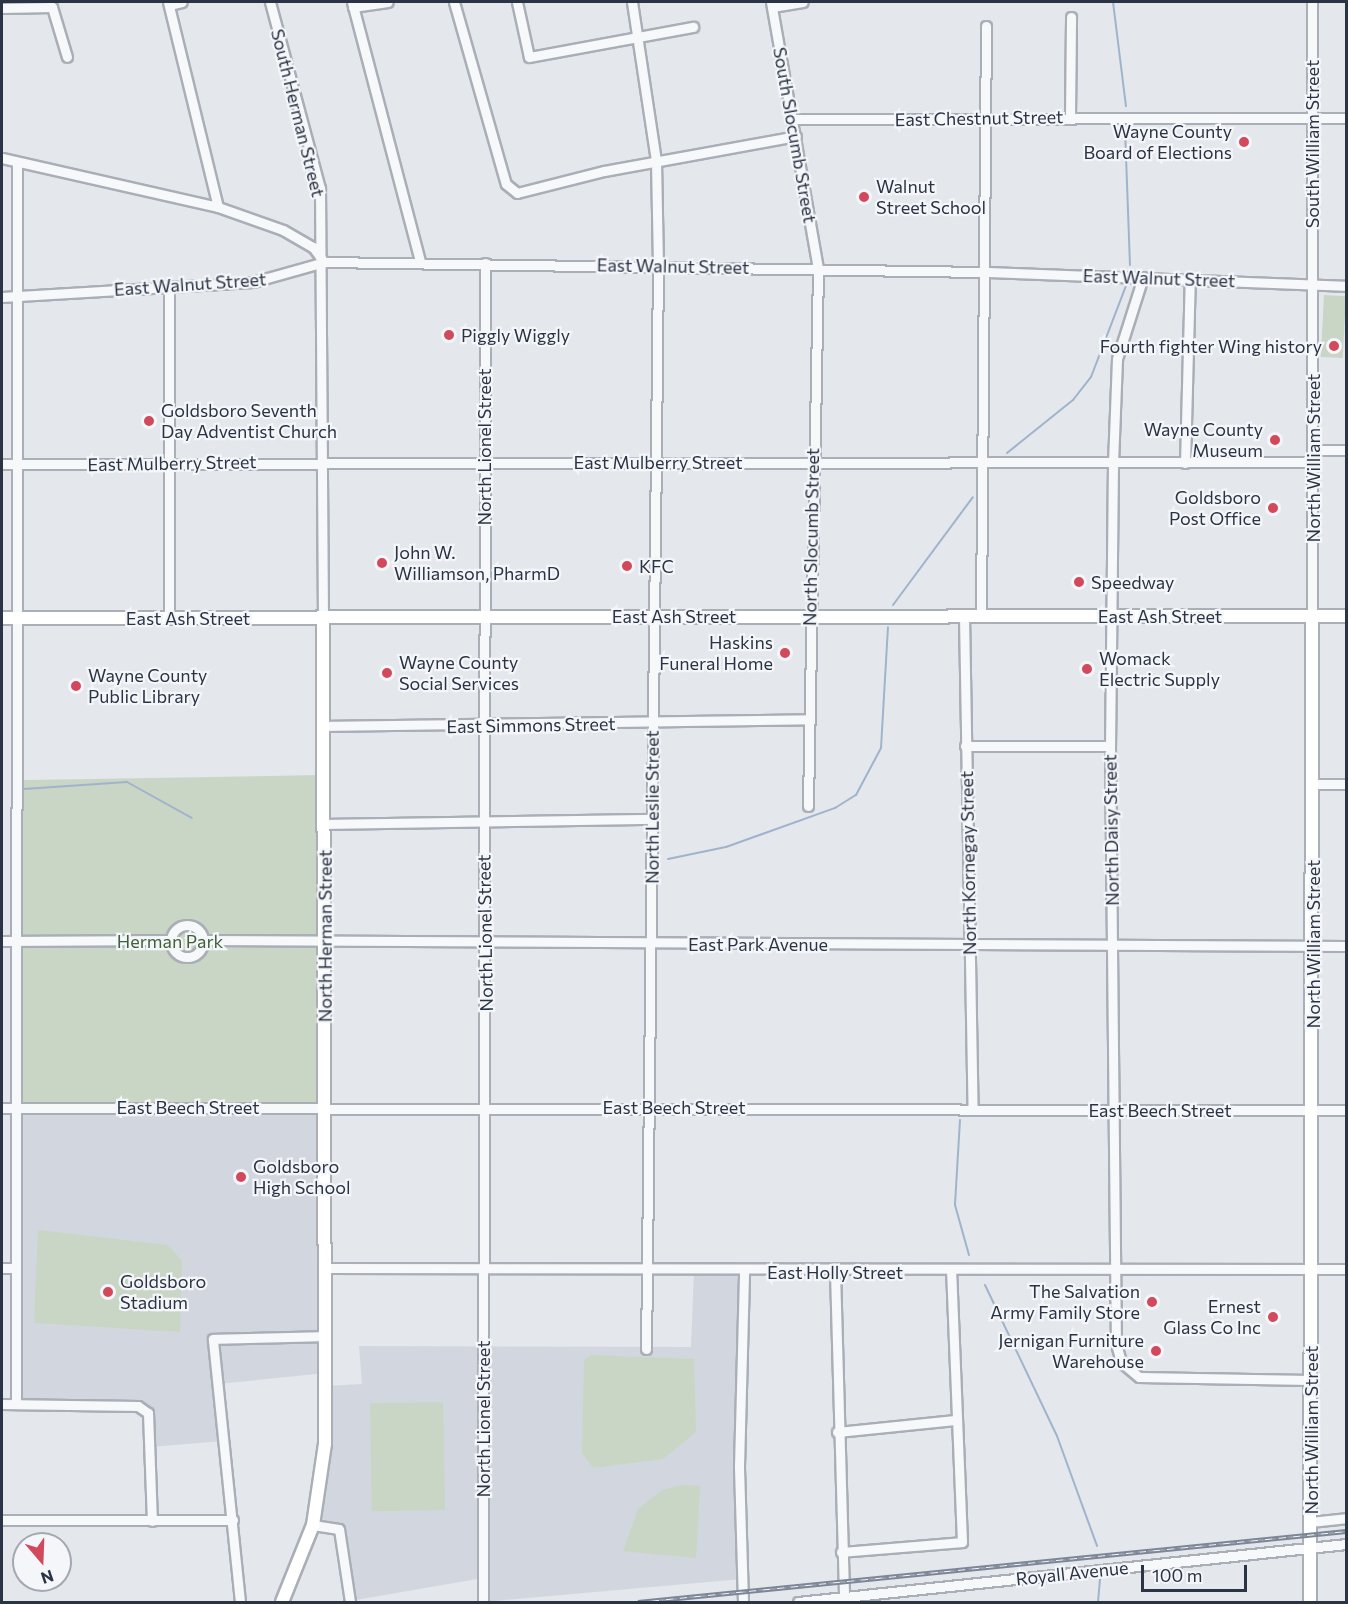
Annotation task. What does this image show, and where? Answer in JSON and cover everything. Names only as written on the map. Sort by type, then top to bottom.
[{"type":"main road","name":"North William Street","points":[[1310,1602],[1312,616]]},
{"type":"main road","name":"East Ash Street","points":[[2,618],[1347,616]]},
{"type":"main road","name":"North Herman Street","points":[[282,1602],[313,1525],[325,1444],[324,942],[326,824],[323,619]]},
{"type":"street","points":[[182,2],[169,3],[218,207]]},
{"type":"street","name":"South Herman Street","points":[[270,2],[320,188],[324,262]]},
{"type":"street","points":[[388,2],[352,4],[420,262]]},
{"type":"street","points":[[454,2],[510,190],[796,136]]},
{"type":"street","points":[[517,2],[529,57],[638,39],[693,27]]},
{"type":"street","name":"North Leslie Street","points":[[632,2],[656,161],[658,265],[654,463],[657,616],[652,724],[653,819],[646,1348]]},
{"type":"street","points":[[771,4],[803,2]]},
{"type":"street","name":"South William Street","points":[[1312,2],[1313,286]]},
{"type":"street","name":"South Slocumb Street","points":[[771,4],[818,269]]},
{"type":"street","points":[[2,8],[52,7],[67,57]]},
{"type":"street","points":[[1070,117],[1071,17]]},
{"type":"street","points":[[981,616],[987,26]]},
{"type":"street","name":"East Chestnut Street","points":[[792,119],[1347,118]]},
{"type":"street","points":[[2,158],[218,207],[283,230],[313,247],[324,262]]},
{"type":"street","points":[[16,1404],[17,162]]},
{"type":"street","name":"East Walnut Street","points":[[2,297],[253,282],[324,262],[658,265],[986,272],[1190,278],[1347,286]]},
{"type":"street","name":"North Herman Street","points":[[323,619],[324,262]]},
{"type":"street","name":"North Lionel Street","points":[[483,1602],[483,1266],[487,942],[483,823],[485,263]]},
{"type":"street","name":"North Slocumb Street","points":[[808,806],[811,462],[818,269]]},
{"type":"street","name":"North Daisy Street","points":[[1143,277],[1117,359],[1113,464],[1110,746],[1113,944],[1111,1110],[1116,1344],[1121,1362],[1139,1377],[1310,1380]]},
{"type":"street","points":[[1185,463],[1190,278]]},
{"type":"street","points":[[169,286],[169,618]]},
{"type":"street","name":"North William Street","points":[[1312,616],[1313,286]]},
{"type":"street","points":[[1314,450],[1347,450]]},
{"type":"street","name":"East Mulberry Street","points":[[2,464],[169,464],[323,460],[1113,464],[1314,462]]},
{"type":"street","name":"North Kornegay Street","points":[[964,616],[973,1110]]},
{"type":"street","name":"East Simmons Street","points":[[324,726],[484,727],[809,718]]},
{"type":"street","points":[[965,746],[1110,746]]},
{"type":"street","points":[[1312,784],[1347,784]]},
{"type":"street","points":[[326,824],[653,819]]},
{"type":"street","name":"East Park Avenue","points":[[170,940],[175,929],[187,924],[204,940],[1347,946]]},
{"type":"street","points":[[2,941],[170,940],[174,951],[186,957],[198,953],[204,940]]},
{"type":"street","name":"East Beech Street","points":[[2,1108],[649,1106],[973,1110],[1347,1110]]},
{"type":"street","name":"East Holly Street","points":[[324,1268],[483,1266],[744,1272],[1347,1269]]},
{"type":"street","points":[[2,1268],[16,1268]]},
{"type":"street","points":[[836,1271],[837,1432],[844,1597]]},
{"type":"street","points":[[841,1552],[962,1542],[955,1420],[951,1271]]},
{"type":"street","points":[[743,1602],[739,1466],[744,1272]]},
{"type":"street","points":[[240,1602],[213,1339],[325,1336]]},
{"type":"street","points":[[2,1404],[138,1406],[148,1413],[152,1521]]},
{"type":"street","points":[[837,1432],[955,1420]]},
{"type":"street","points":[[1310,1522],[1347,1518]]},
{"type":"street","points":[[2,1520],[233,1520]]},
{"type":"street","points":[[313,1525],[339,1529],[350,1602]]},
{"type":"street","name":"Royall Avenue","points":[[798,1602],[1347,1544]]},
{"type":"shaded area","points":[[326,1107],[326,1373],[218,1384],[222,1441],[151,1447],[151,1424],[138,1406],[16,1404],[16,1108]]},
{"type":"shaded area","points":[[694,1270],[744,1272],[742,1579],[483,1602],[483,1578],[350,1601],[339,1529],[313,1525],[326,1386],[362,1384],[359,1346],[691,1347]]},
{"type":"green space","points":[[1324,295],[1346,296],[1343,358],[1321,357]]},
{"type":"green space","name":"Herman Park","points":[[321,775],[327,1107],[22,1112],[16,780]]},
{"type":"green space","name":"Goldsboro Stadium","points":[[38,1230],[168,1245],[182,1261],[180,1332],[34,1323]]},
{"type":"green space","points":[[591,1355],[694,1359],[696,1432],[663,1459],[593,1468],[582,1453],[584,1360]]},
{"type":"green space","points":[[443,1402],[445,1510],[372,1511],[370,1403]]},
{"type":"green space","points":[[682,1485],[700,1486],[696,1558],[623,1551],[638,1509],[662,1490]]},
{"type":"waterway","points":[[1113,2],[1126,106]]},
{"type":"waterway","points":[[1125,129],[1130,265]]},
{"type":"waterway","points":[[1007,453],[1073,400],[1091,377],[1126,286]]},
{"type":"waterway","points":[[893,605],[973,497]]},
{"type":"waterway","points":[[668,859],[726,847],[835,808],[856,795],[881,748],[888,627]]},
{"type":"waterway","points":[[24,789],[127,782],[192,818]]},
{"type":"waterway","points":[[960,1120],[955,1205],[969,1255]]},
{"type":"waterway","points":[[985,1285],[1057,1436],[1097,1546]]},
{"type":"waterway","points":[[1098,1602],[1100,1579]]},
{"type":"railway","points":[[638,1602],[1346,1531]]},
{"type":"place","name":"Wayne County Board of Elections","points":[[1244,142]]},
{"type":"place","name":"Walnut Street School","points":[[864,197]]},
{"type":"place","name":"Piggly Wiggly","points":[[449,335]]},
{"type":"place","name":"Fourth fighter Wing history","points":[[1334,346]]},
{"type":"place","name":"Goldsboro Seventh Day Adventist Church","points":[[149,421]]},
{"type":"place","name":"Wayne County Museum","points":[[1275,440]]},
{"type":"place","name":"Goldsboro Post Office","points":[[1273,508]]},
{"type":"place","name":"John W. Williamson, PharmD","points":[[382,563]]},
{"type":"place","name":"KFC","points":[[627,566]]},
{"type":"place","name":"Speedway","points":[[1079,582]]},
{"type":"place","name":"Haskins Funeral Home","points":[[785,653]]},
{"type":"place","name":"Womack Electric Supply","points":[[1087,669]]},
{"type":"place","name":"Wayne County Social Services","points":[[387,673]]},
{"type":"place","name":"Wayne County Public Library","points":[[76,686]]},
{"type":"place","name":"Goldsboro High School","points":[[241,1177]]},
{"type":"place","name":"Goldsboro Stadium","points":[[108,1292]]},
{"type":"place","name":"The Salvation Army Family Store","points":[[1152,1302]]},
{"type":"place","name":"Ernest Glass Co Inc","points":[[1273,1317]]},
{"type":"place","name":"Jernigan Furniture Warehouse","points":[[1156,1351]]}]
